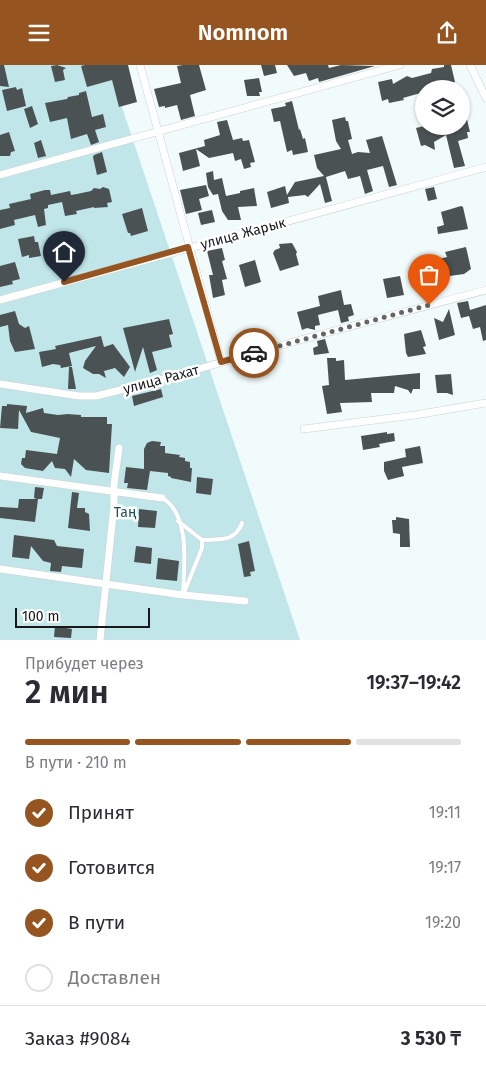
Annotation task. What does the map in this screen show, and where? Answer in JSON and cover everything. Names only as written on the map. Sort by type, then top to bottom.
[{"type":"street","points":[[140,65],[188,247],[221,362]]},
{"type":"street","points":[[0,175],[400,65]]},
{"type":"street","points":[[470,65],[486,98]]},
{"type":"street","name":"улица Жарык","points":[[0,300],[486,167]]},
{"type":"street","name":"улица Рахат","points":[[0,384],[79,396],[96,395],[149,383],[486,290]]},
{"type":"street","points":[[304,429],[415,415],[486,403]]},
{"type":"street","points":[[100,640],[114,505],[113,491],[119,448]]},
{"type":"street","points":[[0,476],[162,498]]},
{"type":"street","points":[[0,569],[183,595],[245,601]]},
{"type":"lane","points":[[162,498],[169,502],[184,537],[183,595]]},
{"type":"lane","points":[[178,521],[191,529],[202,540],[200,557],[183,595]]},
{"type":"lane","points":[[202,540],[231,537],[238,533],[242,523]]},
{"type":"green space","name":"Таң","points":[[0,65],[108,65],[300,640],[0,640]]},
{"type":"building","points":[[0,65],[4,65],[9,87],[0,86]]},
{"type":"building","points":[[57,65],[66,68],[63,70],[65,80],[55,82],[51,66]]},
{"type":"building","points":[[128,65],[137,102],[119,107],[112,80],[87,87],[81,66]]},
{"type":"building","points":[[199,65],[206,90],[190,95],[195,116],[181,120],[177,105],[165,108],[165,106],[159,107],[154,89],[181,83],[177,66]]},
{"type":"building","points":[[261,65],[275,65],[277,73],[264,76]]},
{"type":"building","points":[[287,65],[328,65],[329,68],[341,65],[375,66],[319,82],[318,78],[309,81],[306,73],[294,76]]},
{"type":"building","points":[[444,65],[451,65],[455,80],[415,80],[415,95],[403,98],[404,100],[389,103],[388,99],[382,101],[378,82],[392,79],[393,84],[407,76],[412,78],[431,73],[432,69],[444,67]]},
{"type":"building","points":[[259,78],[262,92],[259,92],[260,96],[247,96],[244,80]]},
{"type":"building","points":[[16,87],[17,90],[22,88],[26,106],[7,111],[2,90]]},
{"type":"building","points":[[86,91],[92,117],[103,114],[106,127],[95,130],[99,142],[91,145],[87,134],[71,139],[67,118],[50,122],[45,103],[67,99]]},
{"type":"building","points":[[292,101],[299,130],[303,139],[305,138],[308,152],[293,155],[292,150],[287,152],[280,121],[274,122],[271,109],[286,106],[285,103]]},
{"type":"building","points":[[32,106],[38,124],[30,128],[24,109]]},
{"type":"building","points":[[345,117],[346,121],[348,121],[352,139],[348,140],[352,154],[358,152],[370,153],[366,140],[382,136],[397,185],[389,187],[383,166],[367,170],[373,191],[365,194],[360,176],[348,179],[345,171],[326,177],[332,201],[325,203],[320,184],[308,197],[305,195],[288,197],[289,203],[271,208],[267,192],[285,186],[287,195],[295,182],[324,176],[317,168],[314,155],[341,149],[336,141],[332,120]]},
{"type":"building","points":[[227,120],[233,140],[242,138],[243,141],[249,140],[255,162],[250,163],[251,167],[244,169],[241,159],[235,161],[233,153],[209,158],[196,149],[200,166],[183,171],[179,153],[205,146],[204,140],[220,135],[217,122]]},
{"type":"building","points":[[9,132],[15,151],[11,152],[10,156],[0,156],[0,135]]},
{"type":"building","points":[[418,135],[446,135],[434,142],[435,150],[425,145],[421,146]]},
{"type":"building","points":[[446,135],[468,135],[468,138],[458,141],[465,166],[454,168]]},
{"type":"building","points":[[41,140],[46,156],[38,158],[34,143]]},
{"type":"building","points":[[102,152],[107,172],[97,175],[93,157]]},
{"type":"building","points":[[213,171],[214,180],[222,178],[226,196],[254,188],[257,206],[238,207],[241,220],[228,220],[222,211],[218,194],[213,195],[208,187],[206,173]]},
{"type":"building","points":[[206,185],[209,196],[199,199],[202,210],[186,214],[180,190]]},
{"type":"building","points":[[103,187],[109,189],[112,202],[107,203],[108,207],[94,207],[76,211],[77,214],[65,216],[62,202],[48,205],[48,208],[44,209],[46,225],[38,227],[35,215],[14,220],[15,225],[0,229],[0,210],[10,208],[9,204],[31,199],[30,194],[50,190],[51,195],[70,191],[71,195]]},
{"type":"building","points":[[434,187],[437,199],[428,201],[425,189]]},
{"type":"building","points":[[463,207],[468,229],[438,234],[437,227],[444,225],[441,212]]},
{"type":"building","points":[[142,208],[148,231],[131,236],[128,233],[122,214]]},
{"type":"building","points":[[212,210],[215,222],[201,225],[198,213]]},
{"type":"building","points":[[34,236],[35,242],[38,242],[41,256],[29,258],[29,255],[22,257],[18,239]]},
{"type":"building","points":[[292,243],[297,252],[299,265],[280,271],[273,253],[280,248],[279,244]]},
{"type":"building","points":[[466,247],[471,269],[464,274],[442,277],[443,281],[429,284],[424,263],[447,257],[445,252]]},
{"type":"building","points":[[222,248],[225,260],[222,261],[227,279],[222,280],[225,295],[213,298],[209,275],[213,275],[207,251]]},
{"type":"building","points":[[255,260],[261,282],[245,287],[239,265]]},
{"type":"building","points":[[15,262],[20,279],[12,281],[13,284],[0,287],[0,266]]},
{"type":"building","points":[[400,276],[404,295],[387,298],[383,279]]},
{"type":"building","points":[[341,290],[344,305],[351,304],[354,315],[348,317],[349,321],[341,323],[338,310],[318,315],[320,325],[315,326],[315,330],[307,328],[302,330],[297,312],[320,306],[318,296]]},
{"type":"building","points":[[468,301],[470,310],[486,305],[486,340],[483,341],[480,327],[473,329],[469,316],[461,318],[457,303]]},
{"type":"building","points":[[449,309],[455,335],[439,340],[434,318],[443,322]]},
{"type":"building","points":[[15,311],[19,324],[25,328],[29,326],[35,349],[15,352],[10,341],[8,325],[0,327],[0,315]]},
{"type":"building","points":[[169,319],[173,334],[169,335],[172,347],[152,352],[157,370],[150,373],[143,347],[135,372],[123,328]]},
{"type":"building","points":[[421,330],[426,346],[423,347],[426,354],[408,357],[404,334]]},
{"type":"building","points":[[101,336],[104,347],[113,344],[130,367],[124,377],[115,368],[104,371],[106,378],[99,374],[93,374],[83,368],[85,361],[96,346],[69,353],[72,366],[61,368],[60,365],[53,364],[42,367],[39,352],[56,349],[55,346]]},
{"type":"building","points":[[325,339],[329,353],[314,355],[313,348],[318,346],[317,341]]},
{"type":"building","points":[[327,358],[336,358],[336,361],[344,360],[345,380],[420,373],[420,389],[413,389],[411,394],[408,390],[395,386],[394,393],[371,393],[372,402],[340,403],[342,412],[327,414],[322,386],[329,385]]},
{"type":"building","points":[[69,367],[72,367],[76,389],[68,389]]},
{"type":"building","points":[[451,374],[453,395],[437,393],[435,375]]},
{"type":"building","points":[[161,389],[163,397],[134,406],[132,396]]},
{"type":"building","points":[[7,404],[27,406],[26,413],[43,408],[44,413],[58,415],[107,417],[107,424],[112,424],[109,473],[86,470],[74,459],[71,477],[65,469],[55,468],[52,461],[43,471],[25,468],[21,464],[22,458],[25,458],[26,450],[57,454],[60,438],[31,432],[19,410],[18,429],[0,428],[2,406],[7,406]]},
{"type":"building","points":[[387,432],[387,434],[394,433],[395,441],[379,444],[380,447],[363,450],[361,436]]},
{"type":"building","points":[[152,441],[161,442],[160,446],[165,446],[165,453],[180,455],[179,457],[185,458],[185,461],[190,462],[190,468],[192,468],[191,482],[171,478],[168,476],[168,473],[150,471],[147,490],[127,488],[128,483],[124,483],[126,467],[144,469],[144,449],[147,443]]},
{"type":"building","points":[[420,446],[423,463],[402,467],[404,476],[388,480],[384,471],[384,462],[406,457],[405,449]]},
{"type":"building","points":[[197,477],[213,479],[211,495],[196,493]]},
{"type":"building","points":[[35,487],[44,488],[42,499],[38,499],[35,522],[0,518],[0,507],[18,508],[19,499],[37,499],[34,498]]},
{"type":"building","points":[[72,492],[79,493],[77,508],[85,508],[85,512],[89,514],[90,531],[68,528]]},
{"type":"building","points":[[139,509],[157,511],[155,528],[138,527]]},
{"type":"building","points":[[396,517],[409,519],[410,547],[400,547],[400,534],[393,533],[392,520],[396,520]]},
{"type":"building","points":[[14,535],[54,540],[57,546],[84,549],[82,568],[62,566],[61,572],[50,571],[51,563],[43,561],[31,546],[29,559],[12,557]]},
{"type":"building","points":[[249,541],[255,571],[250,572],[251,576],[244,577],[238,544]]},
{"type":"building","points":[[136,546],[152,548],[151,564],[134,562]]},
{"type":"building","points":[[158,558],[179,561],[177,581],[156,579]]},
{"type":"building","points":[[55,626],[72,629],[71,638],[54,637]]},
{"type":"way so far","points":[[254,353],[429,305]]},
{"type":"route","points":[[64,282],[188,247],[221,362],[254,353]]}]
